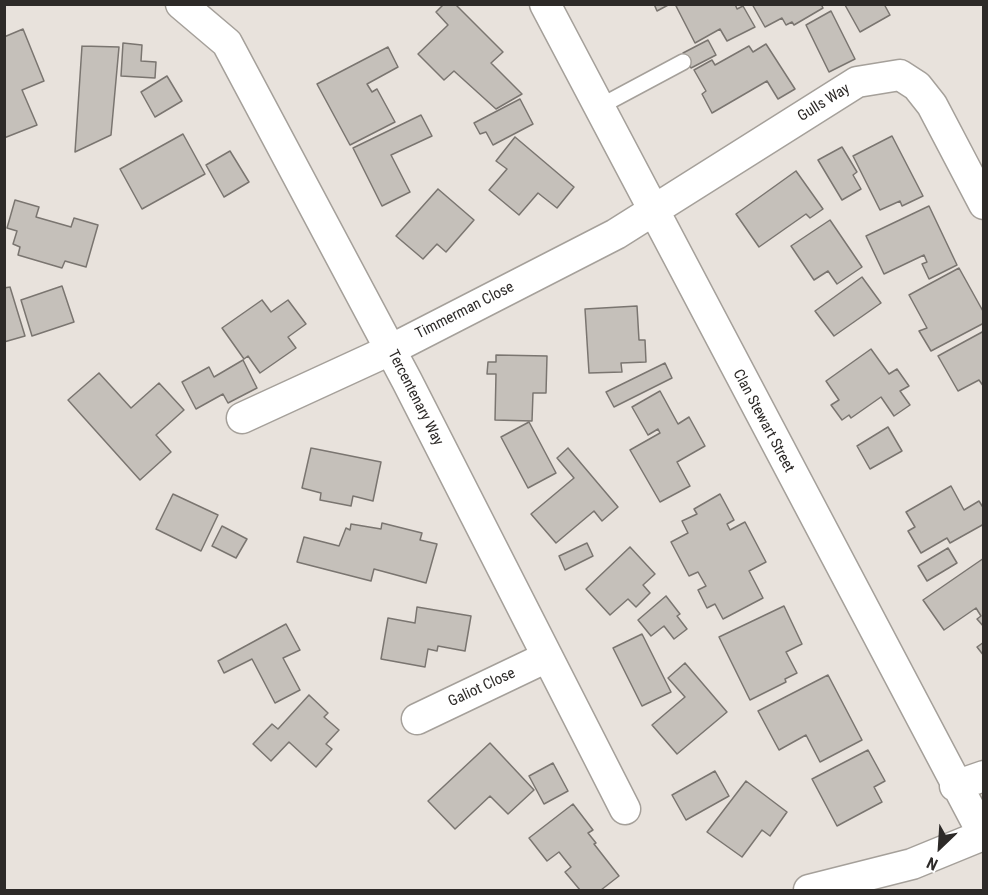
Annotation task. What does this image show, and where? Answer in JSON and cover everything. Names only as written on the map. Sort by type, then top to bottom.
[{"type":"street","name":"Tercentenary Way","points":[[181,4],[227,43],[390,350],[625,809]]},
{"type":"street","name":"Clan Stewart Street","points":[[545,4],[597,108],[983,836]]},
{"type":"street","name":"Gulls Way","points":[[651,210],[857,82],[900,75],[917,86],[932,105],[984,204]]},
{"type":"street","name":"Timmerman Close","points":[[242,418],[390,350],[615,234],[651,210]]},
{"type":"street","name":"Galiot Close","points":[[417,719],[547,657]]},
{"type":"street","points":[[955,786],[984,776]]},
{"type":"street","points":[[809,891],[912,864],[983,836]]},
{"type":"lane","points":[[597,108],[683,62]]},
{"type":"building","points":[[444,4],[455,4],[503,52],[491,63],[522,94],[496,109],[454,71],[444,80],[418,54],[448,25],[436,12]]},
{"type":"building","points":[[654,4],[670,4],[657,11]]},
{"type":"building","points":[[680,4],[735,4],[737,9],[743,6],[755,27],[727,41],[720,29],[695,43],[676,6]]},
{"type":"building","points":[[752,4],[821,4],[823,8],[794,25],[792,22],[786,25],[782,18],[765,27]]},
{"type":"building","points":[[884,4],[890,15],[860,32],[845,5]]},
{"type":"building","points":[[831,11],[855,59],[829,72],[806,25]]},
{"type":"building","points":[[23,29],[44,81],[22,90],[37,125],[4,138],[4,37]]},
{"type":"building","points":[[708,40],[716,55],[691,68],[683,53]]},
{"type":"building","points":[[123,43],[142,45],[141,61],[156,62],[155,78],[121,76]]},
{"type":"building","points":[[766,44],[795,89],[778,99],[767,81],[712,113],[702,94],[706,91],[694,70],[712,60],[715,65],[749,46],[753,52]]},
{"type":"building","points":[[82,46],[119,47],[111,135],[75,152]]},
{"type":"building","points":[[388,47],[398,67],[367,84],[372,92],[377,89],[395,122],[350,145],[317,84]]},
{"type":"building","points":[[167,76],[182,101],[155,117],[141,92]]},
{"type":"building","points":[[520,99],[533,124],[493,145],[486,132],[480,134],[474,123]]},
{"type":"building","points":[[421,115],[432,136],[391,155],[410,192],[382,206],[353,148]]},
{"type":"building","points":[[183,134],[205,174],[142,209],[120,169]]},
{"type":"building","points":[[892,136],[923,196],[902,206],[900,201],[880,210],[853,156]]},
{"type":"building","points":[[515,137],[574,187],[557,208],[538,193],[519,215],[489,190],[507,169],[496,161]]},
{"type":"building","points":[[842,147],[857,172],[853,175],[861,189],[842,200],[818,160]]},
{"type":"building","points":[[230,151],[249,182],[224,197],[206,165]]},
{"type":"building","points":[[796,171],[823,209],[810,218],[806,214],[759,247],[736,214]]},
{"type":"building","points":[[438,189],[474,220],[446,252],[437,244],[423,259],[396,236]]},
{"type":"building","points":[[15,200],[39,207],[36,217],[71,227],[74,218],[98,225],[86,267],[65,261],[62,268],[18,255],[20,247],[13,244],[17,231],[7,228]]},
{"type":"building","points":[[929,206],[957,265],[929,279],[922,264],[927,262],[924,255],[884,274],[866,236]]},
{"type":"building","points":[[830,220],[862,267],[837,284],[828,271],[814,280],[791,246]]},
{"type":"building","points":[[959,268],[984,313],[984,323],[931,351],[919,331],[927,328],[909,295]]},
{"type":"building","points":[[862,277],[881,303],[834,336],[815,311]]},
{"type":"building","points":[[62,286],[74,322],[32,336],[21,300]]},
{"type":"building","points":[[10,287],[25,336],[4,342],[4,288]]},
{"type":"building","points":[[262,300],[271,312],[288,300],[306,324],[288,337],[296,348],[260,373],[248,356],[244,359],[222,328]]},
{"type":"building","points":[[637,306],[639,340],[645,340],[646,362],[621,363],[622,372],[589,373],[585,309]]},
{"type":"building","points":[[984,331],[984,387],[979,380],[958,391],[938,356]]},
{"type":"building","points":[[871,349],[889,374],[897,369],[909,386],[900,391],[910,405],[894,416],[881,397],[851,418],[849,415],[842,420],[831,405],[839,400],[826,381]]},
{"type":"building","points":[[496,355],[547,356],[546,393],[533,393],[532,421],[495,420],[496,374],[487,374],[488,362],[496,362]]},
{"type":"building","points":[[243,360],[257,388],[228,403],[223,394],[196,409],[182,382],[209,367],[214,377]]},
{"type":"building","points":[[665,363],[672,378],[614,407],[606,392]]},
{"type":"building","points":[[99,373],[131,408],[159,383],[184,410],[156,435],[171,452],[140,480],[68,400]]},
{"type":"building","points":[[660,391],[678,424],[689,417],[705,446],[677,462],[690,486],[660,502],[630,450],[660,433],[658,429],[648,435],[632,407]]},
{"type":"building","points":[[529,422],[556,473],[528,488],[501,437]]},
{"type":"building","points":[[888,427],[902,451],[870,469],[857,446]]},
{"type":"building","points":[[311,448],[381,462],[373,501],[353,496],[351,506],[320,500],[321,493],[302,488]]},
{"type":"building","points":[[568,448],[618,507],[602,521],[594,511],[556,543],[531,514],[574,478],[557,458]]},
{"type":"building","points":[[951,486],[964,510],[979,501],[984,509],[984,524],[950,543],[947,538],[921,553],[908,531],[915,527],[906,512]]},
{"type":"building","points":[[173,494],[218,515],[201,551],[156,529]]},
{"type":"building","points":[[720,494],[734,520],[727,524],[730,530],[745,522],[766,562],[749,571],[763,598],[723,619],[715,604],[707,608],[698,590],[706,586],[698,572],[689,576],[671,542],[688,533],[682,521],[697,514],[694,509]]},
{"type":"building","points":[[382,523],[422,533],[420,540],[437,544],[426,583],[374,569],[371,581],[297,562],[304,537],[339,546],[346,528],[350,530],[351,524],[381,529]]},
{"type":"building","points":[[222,526],[247,539],[236,558],[212,546]]},
{"type":"building","points":[[587,543],[593,556],[565,570],[559,556]]},
{"type":"building","points":[[630,547],[655,574],[643,585],[650,593],[636,607],[628,599],[610,615],[586,589]]},
{"type":"building","points":[[948,548],[957,563],[927,581],[918,566]]},
{"type":"building","points":[[984,558],[984,627],[977,619],[981,616],[976,608],[944,630],[923,600]]},
{"type":"building","points":[[666,596],[680,614],[677,616],[687,629],[674,639],[664,626],[651,636],[638,620]]},
{"type":"building","points":[[784,606],[802,644],[786,652],[797,673],[785,679],[786,682],[750,700],[719,637]]},
{"type":"building","points":[[417,607],[471,616],[465,651],[438,646],[437,651],[428,649],[425,667],[381,659],[388,618],[415,623]]},
{"type":"building","points":[[286,624],[300,650],[283,658],[300,690],[275,703],[252,659],[224,673],[218,661]]},
{"type":"building","points":[[642,634],[671,692],[642,706],[613,648]]},
{"type":"building","points":[[984,642],[984,656],[977,647]]},
{"type":"building","points":[[685,663],[727,712],[677,754],[652,725],[685,697],[668,678]]},
{"type":"building","points":[[828,675],[862,740],[820,762],[806,735],[779,750],[758,711]]},
{"type":"building","points":[[309,695],[328,713],[324,717],[339,730],[326,744],[332,749],[316,767],[289,742],[271,761],[253,744],[272,724],[278,729]]},
{"type":"building","points":[[490,743],[534,790],[508,814],[490,796],[455,829],[428,801]]},
{"type":"building","points":[[868,750],[885,781],[874,787],[882,802],[837,826],[812,779]]},
{"type":"building","points":[[553,763],[568,791],[544,804],[529,776]]},
{"type":"building","points":[[715,771],[729,796],[686,820],[672,795]]},
{"type":"building","points":[[746,781],[787,812],[770,836],[762,830],[742,857],[707,832]]},
{"type":"building","points":[[573,804],[593,830],[588,833],[596,843],[594,844],[619,876],[601,890],[580,890],[565,872],[571,867],[559,852],[547,861],[529,838]]}]
